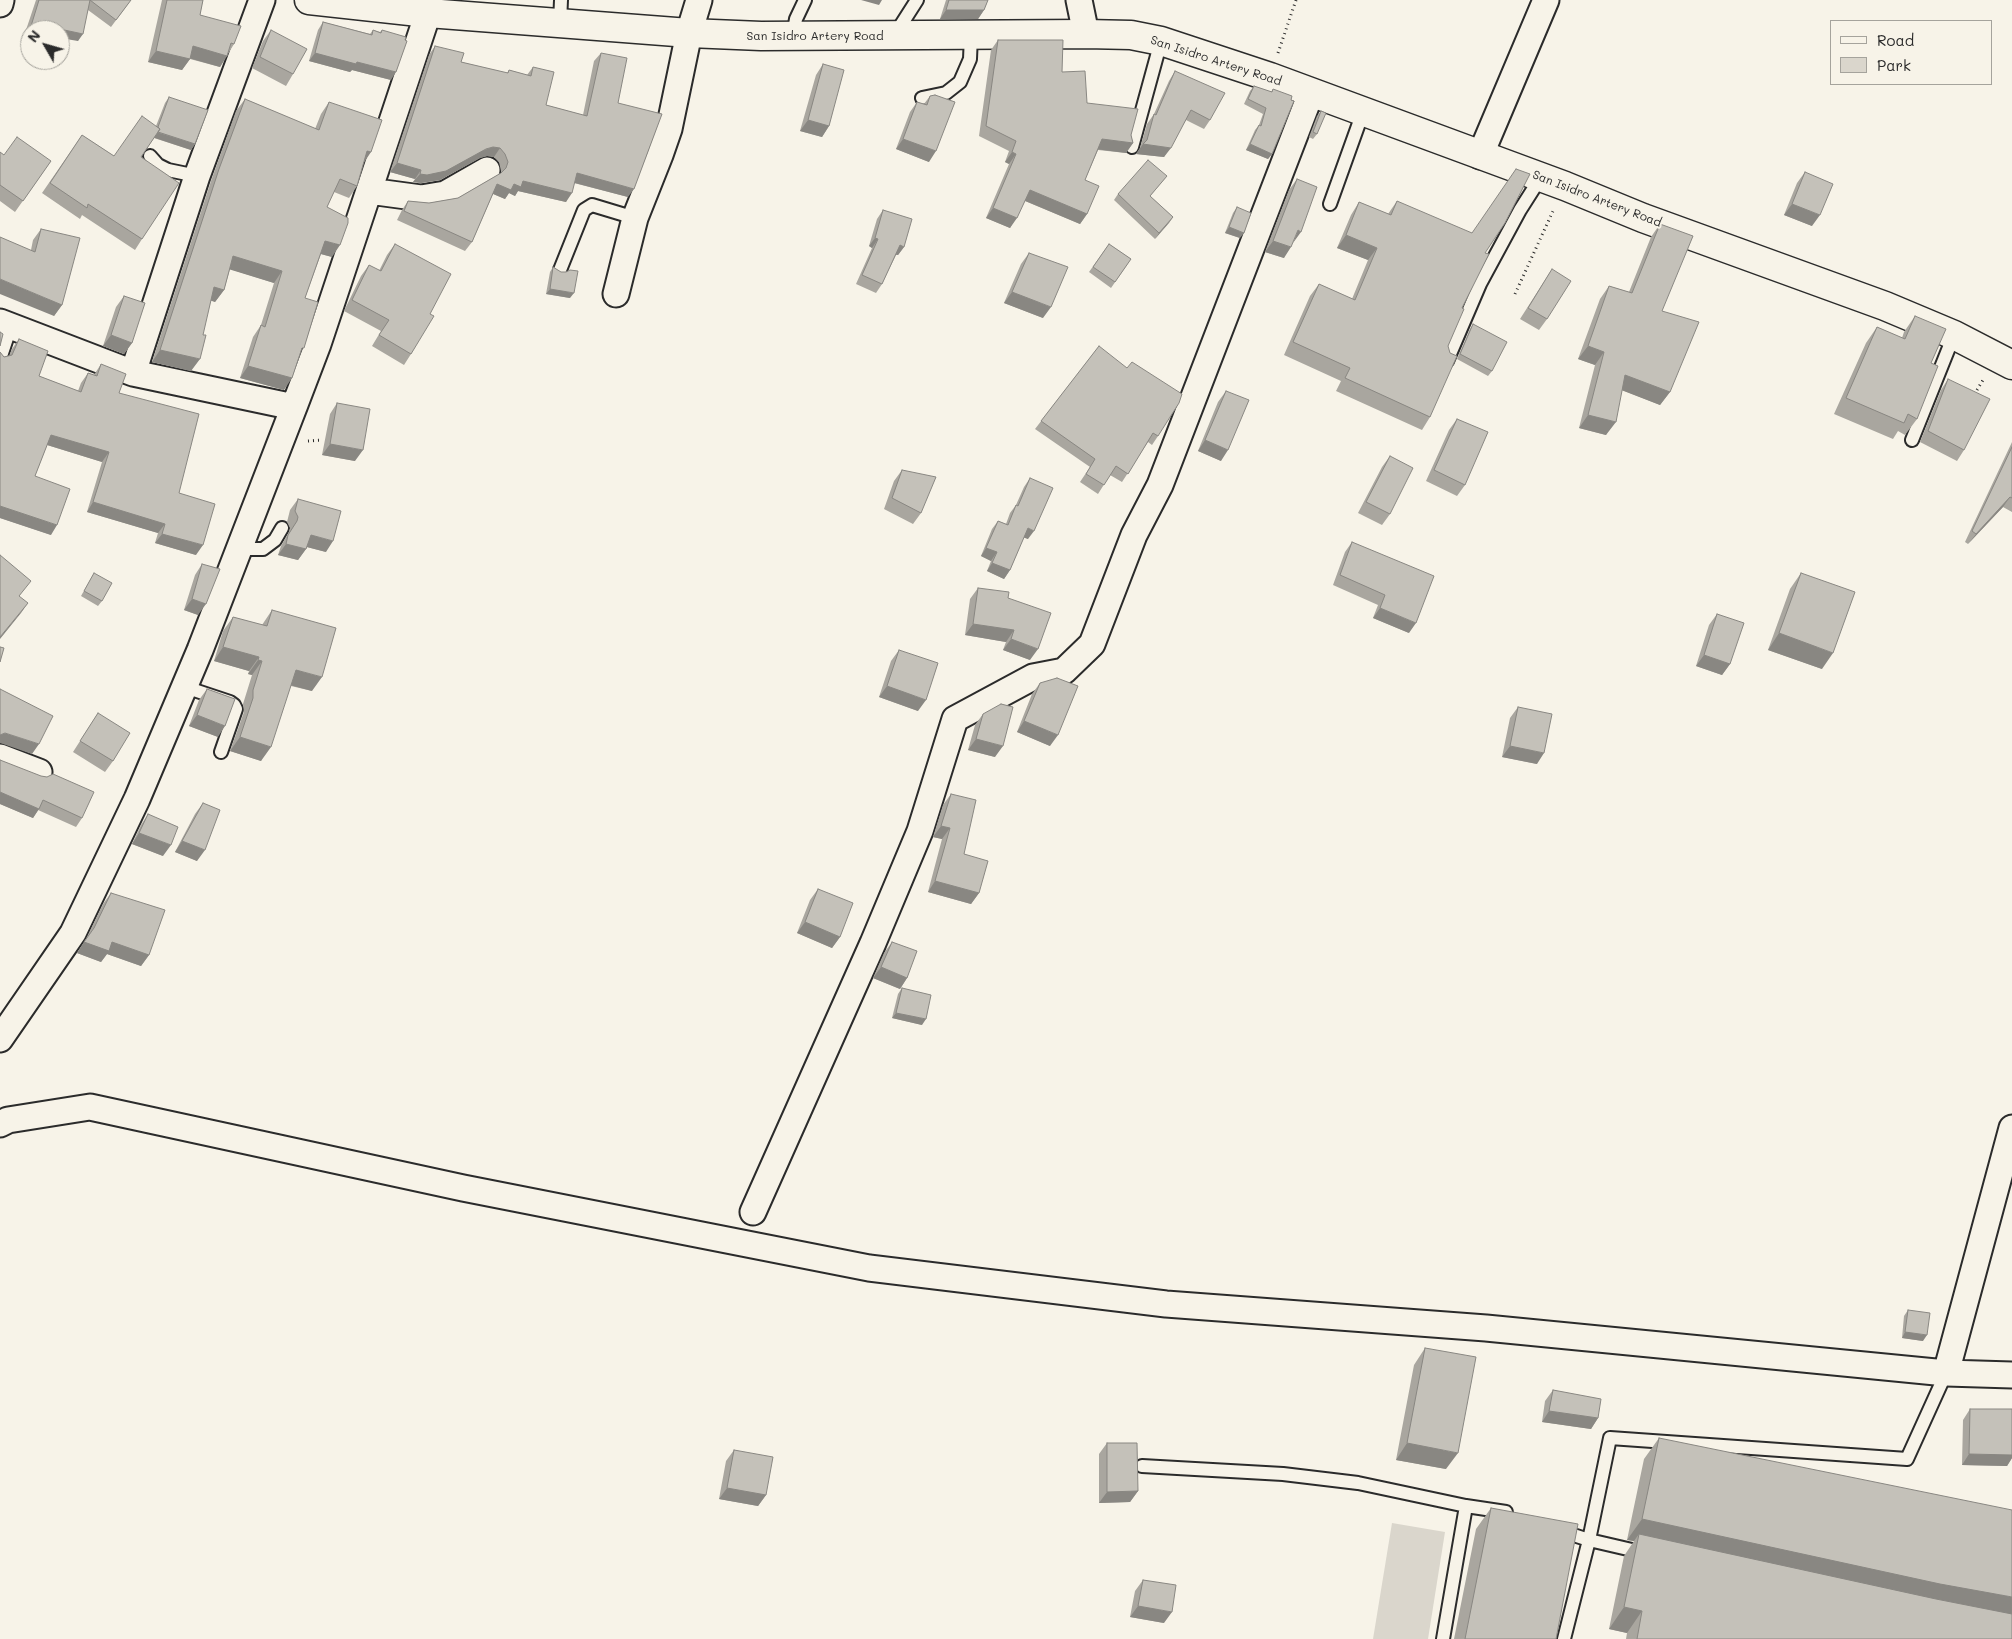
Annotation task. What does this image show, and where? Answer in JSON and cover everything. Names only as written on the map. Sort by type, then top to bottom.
[{"type":"street","points":[[0,4],[1,0]]},
{"type":"street","points":[[133,373],[197,176],[262,0]]},
{"type":"street","name":"San Isidro Artery Road","points":[[310,0],[374,4],[428,13],[560,12],[689,33],[793,36],[1086,34],[1131,35],[1161,41],[1270,77],[1553,182],[1643,218],[1885,306],[1954,336],[2012,365]]},
{"type":"street","points":[[616,294],[635,218],[668,129],[689,33],[699,0]]},
{"type":"street","points":[[1079,0],[1086,34]]},
{"type":"street","points":[[1480,156],[1546,0]]},
{"type":"street","points":[[0,1039],[73,932],[137,799],[185,687],[318,344],[428,13]]},
{"type":"street","points":[[753,1212],[873,943],[920,832],[955,719],[1033,677],[1064,671],[1092,644],[1134,535],[1160,485],[1311,93]]},
{"type":"street","points":[[369,191],[421,198],[445,194],[487,170]]},
{"type":"street","points":[[5,324],[133,373],[294,407]]},
{"type":"street","points":[[0,757],[39,772]]},
{"type":"street","points":[[0,1124],[8,1120],[90,1107],[463,1188],[868,1268],[1166,1304],[1486,1328],[1946,1373],[2012,1375]]},
{"type":"street","points":[[1946,1373],[2012,1128]]},
{"type":"lane","points":[[793,36],[796,19],[805,0]]},
{"type":"lane","points":[[894,36],[917,0]]},
{"type":"lane","points":[[922,98],[946,93],[960,82],[970,59],[972,35]]},
{"type":"lane","points":[[1132,147],[1161,41]]},
{"type":"lane","points":[[1330,204],[1363,112]]},
{"type":"lane","points":[[150,156],[158,165],[168,170],[197,176]]},
{"type":"lane","points":[[1447,361],[1480,284],[1520,210],[1553,182]]},
{"type":"lane","points":[[560,270],[584,210],[592,206],[635,218]]},
{"type":"lane","points":[[0,359],[5,324]]},
{"type":"lane","points":[[1912,440],[1954,336]]},
{"type":"lane","points":[[239,549],[263,549],[274,540],[282,528]]},
{"type":"lane","points":[[185,687],[234,705],[236,709],[221,752]]},
{"type":"lane","points":[[1564,1639],[1590,1540],[1610,1438],[1907,1459],[1946,1373]]},
{"type":"lane","points":[[1142,1466],[1283,1474],[1358,1483],[1466,1506],[1501,1510],[1518,1516]]},
{"type":"lane","points":[[1442,1639],[1466,1506]]},
{"type":"lane","points":[[1545,1525],[1590,1540],[1656,1555]]},
{"type":"path","points":[[1270,77],[1296,0]]},
{"type":"path","points":[[1515,294],[1553,182]]},
{"type":"green space","points":[[1392,1523],[1445,1532],[1428,1639],[1373,1639]]},
{"type":"building","points":[[39,0],[90,0],[83,34],[70,31],[70,20],[33,20]]},
{"type":"building","points":[[90,0],[131,0],[116,20]]},
{"type":"building","points":[[167,0],[203,0],[200,15],[241,26],[234,44],[231,43],[227,56],[193,46],[190,59],[156,51]]},
{"type":"building","points":[[949,0],[988,0],[984,10],[946,10]]},
{"type":"building","points":[[323,22],[372,35],[373,30],[381,33],[382,30],[406,37],[405,40],[407,41],[396,72],[315,53]]},
{"type":"building","points":[[271,30],[307,49],[293,74],[260,57]]},
{"type":"building","points":[[998,40],[1063,40],[1062,72],[1085,71],[1087,103],[1138,109],[1131,135],[1133,143],[1102,139],[1085,180],[1099,186],[1087,214],[1030,190],[1017,218],[993,208],[1016,154],[1012,152],[1016,141],[986,126]]},
{"type":"building","points":[[435,46],[464,53],[461,62],[508,73],[509,70],[531,76],[533,67],[554,72],[546,105],[587,116],[601,53],[627,58],[618,103],[662,114],[634,189],[577,173],[572,193],[523,181],[521,187],[514,184],[511,190],[497,184],[472,242],[404,211],[408,201],[429,203],[458,198],[501,173],[506,168],[508,162],[500,148],[493,147],[446,171],[427,175],[420,174],[421,170],[397,163]]},
{"type":"building","points":[[823,64],[844,70],[829,126],[808,120]]},
{"type":"building","points":[[1175,71],[1225,93],[1210,120],[1191,110],[1171,148],[1143,144],[1147,140],[1154,114],[1156,115]]},
{"type":"building","points":[[1254,86],[1272,92],[1273,89],[1292,96],[1291,100],[1294,101],[1272,154],[1250,144],[1259,125],[1261,126],[1266,108],[1248,99]]},
{"type":"building","points":[[935,95],[955,102],[936,151],[903,139],[917,102],[927,105],[930,96]]},
{"type":"building","points":[[169,97],[208,110],[195,144],[158,132]]},
{"type":"building","points":[[245,99],[319,130],[329,102],[382,120],[371,152],[367,151],[357,186],[340,179],[327,207],[348,218],[348,223],[340,245],[325,241],[305,298],[318,302],[304,348],[302,348],[292,378],[248,366],[261,325],[265,327],[282,271],[233,256],[224,290],[214,287],[203,335],[206,335],[200,359],[160,350],[219,169]]},
{"type":"building","points":[[1321,111],[1326,113],[1317,134],[1313,132]]},
{"type":"building","points":[[142,116],[160,129],[141,157],[179,183],[142,239],[88,204],[87,208],[50,183],[82,135],[114,156]]},
{"type":"building","points":[[17,137],[51,161],[23,201],[0,185],[0,152],[4,155]]},
{"type":"building","points":[[1148,160],[1167,176],[1150,196],[1173,217],[1159,233],[1118,194]]},
{"type":"building","points":[[1516,169],[1530,174],[1505,223],[1485,253],[1489,254],[1462,308],[1464,309],[1448,346],[1450,353],[1457,356],[1430,417],[1345,378],[1350,368],[1293,342],[1319,284],[1355,300],[1377,248],[1346,235],[1359,202],[1391,215],[1397,201],[1472,233]]},
{"type":"building","points":[[1805,172],[1833,184],[1820,215],[1792,204]]},
{"type":"building","points":[[1297,179],[1317,187],[1301,232],[1298,230],[1291,247],[1273,241]]},
{"type":"building","points":[[1237,207],[1251,213],[1244,233],[1229,227]]},
{"type":"building","points":[[883,210],[912,219],[904,247],[900,245],[882,284],[862,275],[878,239],[875,238]]},
{"type":"building","points":[[1660,224],[1693,236],[1662,311],[1699,322],[1670,392],[1625,375],[1616,422],[1588,415],[1604,352],[1588,346],[1609,286],[1632,293]]},
{"type":"building","points":[[41,229],[80,238],[62,305],[0,279],[0,237],[35,252]]},
{"type":"building","points":[[395,244],[451,274],[430,314],[434,316],[411,354],[379,335],[389,320],[352,300],[369,265],[381,271]]},
{"type":"building","points":[[1109,244],[1131,259],[1115,282],[1093,267]]},
{"type":"building","points":[[1029,253],[1068,267],[1051,307],[1012,292]]},
{"type":"building","points":[[553,267],[561,272],[578,271],[574,293],[550,289]]},
{"type":"building","points":[[1552,269],[1571,281],[1547,319],[1528,308]]},
{"type":"building","points":[[124,296],[145,303],[132,343],[111,335]]},
{"type":"building","points":[[1915,316],[1946,329],[1931,363],[1938,366],[1917,419],[1908,414],[1904,423],[1846,398],[1877,327],[1905,339]]},
{"type":"building","points":[[1473,324],[1507,342],[1492,371],[1460,354]]},
{"type":"building","points":[[0,332],[3,334],[0,346]]},
{"type":"building","points":[[19,339],[48,351],[39,376],[81,392],[88,373],[97,376],[101,364],[126,374],[119,393],[199,414],[179,493],[215,504],[203,545],[162,534],[165,524],[93,502],[109,452],[51,435],[35,476],[70,489],[57,525],[0,506],[0,352],[4,357],[12,355]]},
{"type":"building","points":[[1099,346],[1127,368],[1132,362],[1182,394],[1179,403],[1158,436],[1153,433],[1128,474],[1116,466],[1104,485],[1086,474],[1095,459],[1041,421]]},
{"type":"building","points":[[1948,379],[1990,399],[1964,450],[1928,431]]},
{"type":"building","points":[[1226,391],[1249,400],[1228,450],[1205,440]]},
{"type":"building","points":[[337,403],[370,409],[363,450],[330,444]]},
{"type":"building","points":[[1457,419],[1488,432],[1465,485],[1434,470]]},
{"type":"building","points":[[2012,447],[2012,498],[2010,497],[1976,534],[1972,531]]},
{"type":"building","points":[[1390,456],[1413,468],[1390,514],[1366,502]]},
{"type":"building","points":[[902,470],[936,477],[921,513],[892,498]]},
{"type":"building","points":[[1030,478],[1053,488],[1034,531],[1028,528],[1010,570],[992,563],[997,552],[986,548],[998,521],[1008,525]]},
{"type":"building","points":[[298,499],[341,511],[333,541],[311,535],[306,549],[286,544],[288,535],[297,521],[298,517],[295,511]]},
{"type":"building","points":[[1352,542],[1434,576],[1416,623],[1380,608],[1385,595],[1340,575]]},
{"type":"building","points":[[0,555],[31,581],[19,596],[28,603],[0,637]]},
{"type":"building","points":[[202,564],[220,569],[206,604],[192,599]]},
{"type":"building","points":[[94,573],[112,583],[102,601],[84,591]]},
{"type":"building","points":[[1801,573],[1855,592],[1833,653],[1779,633]]},
{"type":"building","points":[[978,588],[1009,592],[1008,598],[1051,613],[1038,649],[1011,639],[1014,630],[973,624]]},
{"type":"building","points":[[272,610],[336,628],[322,677],[296,670],[271,747],[240,737],[253,698],[253,690],[262,661],[258,660],[259,657],[223,647],[233,617],[267,626]]},
{"type":"building","points":[[1717,614],[1744,623],[1730,664],[1704,655]]},
{"type":"building","points":[[0,647],[4,648],[0,662]]},
{"type":"building","points":[[899,650],[938,663],[926,700],[887,686]]},
{"type":"building","points":[[1057,678],[1078,686],[1058,735],[1024,721],[1040,683]]},
{"type":"building","points":[[0,689],[53,716],[39,744],[5,733],[0,735]]},
{"type":"building","points":[[207,689],[235,699],[225,726],[197,715]]},
{"type":"building","points":[[1001,704],[1013,707],[1003,746],[976,739],[983,714]]},
{"type":"building","points":[[1518,707],[1552,714],[1544,753],[1510,746]]},
{"type":"building","points":[[98,713],[130,733],[113,761],[80,741]]},
{"type":"building","points":[[0,760],[41,776],[47,777],[53,774],[94,792],[82,818],[43,800],[39,809],[0,792]]},
{"type":"building","points":[[951,794],[976,800],[964,854],[988,861],[979,893],[935,881],[950,828],[941,826]]},
{"type":"building","points":[[203,803],[220,810],[205,850],[182,841]]},
{"type":"building","points":[[148,814],[178,827],[171,845],[139,833]]},
{"type":"building","points":[[818,889],[853,903],[840,937],[805,922]]},
{"type":"building","points":[[111,893],[165,910],[149,955],[112,942],[109,951],[84,942],[94,928]]},
{"type":"building","points":[[892,942],[917,951],[907,978],[881,967]]},
{"type":"building","points":[[902,988],[931,995],[926,1019],[896,1013]]},
{"type":"building","points":[[1908,1310],[1930,1313],[1927,1335],[1905,1332]]},
{"type":"building","points":[[1425,1348],[1476,1357],[1458,1453],[1407,1443]]},
{"type":"building","points":[[1553,1390],[1601,1399],[1598,1418],[1549,1411]]},
{"type":"building","points":[[1970,1409],[2012,1409],[2012,1455],[1969,1454]]},
{"type":"building","points":[[1659,1438],[2012,1510],[2012,1597],[1940,1584],[1642,1519]]},
{"type":"building","points":[[1107,1443],[1137,1443],[1138,1491],[1107,1492]]},
{"type":"building","points":[[734,1450],[773,1457],[766,1495],[727,1488]]},
{"type":"building","points":[[1491,1508],[1578,1524],[1556,1639],[1465,1639]]},
{"type":"building","points":[[1639,1534],[2012,1614],[2012,1639],[1637,1639],[1642,1611],[1624,1607]]},
{"type":"building","points":[[1143,1580],[1176,1585],[1172,1612],[1138,1606]]}]
